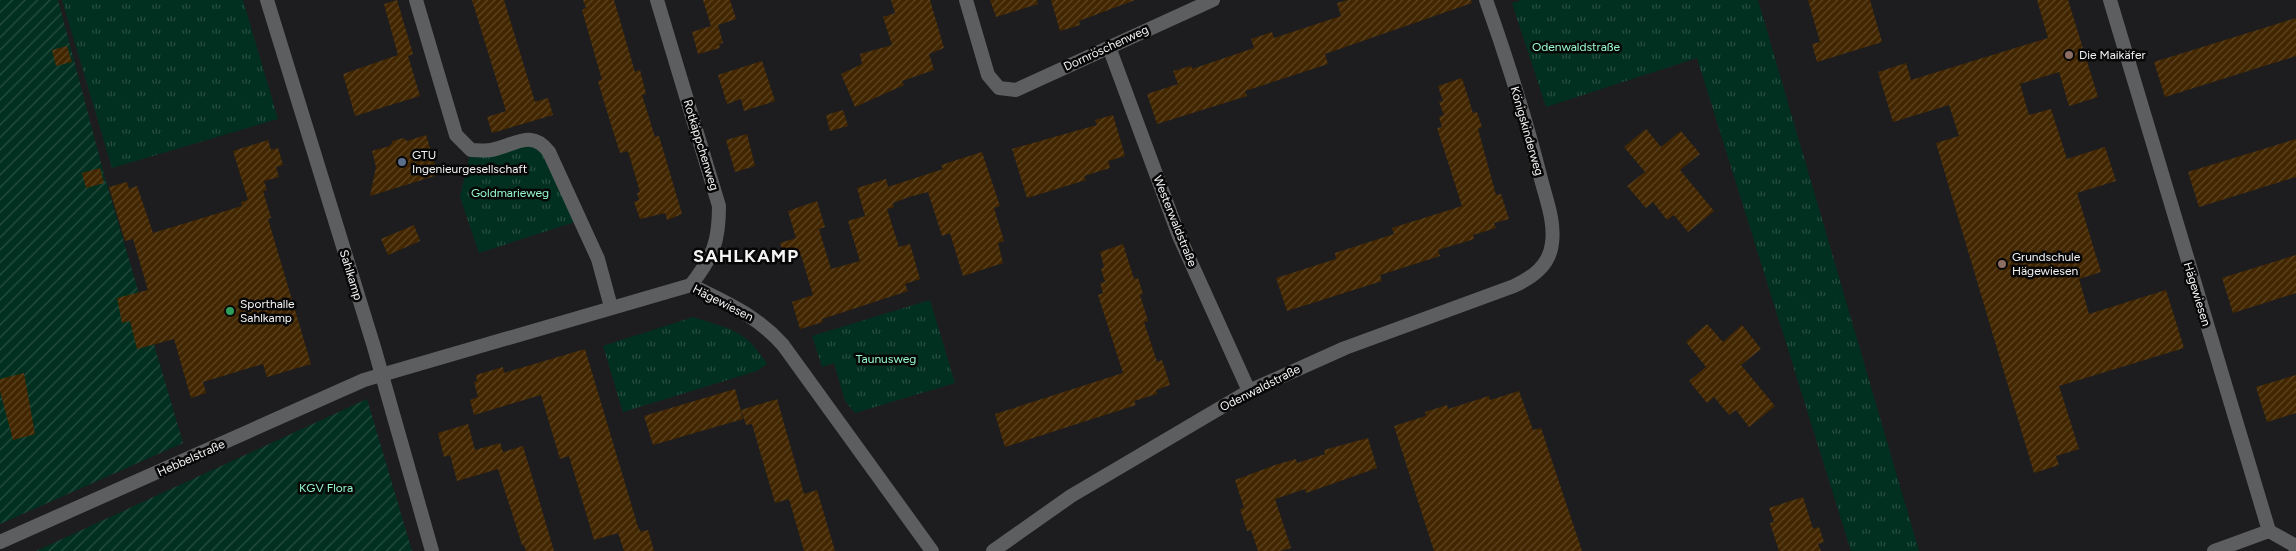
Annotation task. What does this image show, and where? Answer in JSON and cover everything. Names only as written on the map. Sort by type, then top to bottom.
[{"type":"street","name":"Sahlkamp","points":[[267,0],[382,375],[432,551]]},
{"type":"street","points":[[416,0],[456,135],[471,150],[490,150],[530,139],[543,144],[549,152],[598,259],[611,307]]},
{"type":"street","name":"Rotkäppchenweg","points":[[657,0],[719,206],[719,232],[710,261],[691,286]]},
{"type":"street","name":"Dornröschenweg","points":[[966,0],[988,74],[999,88],[1016,90],[1213,0]]},
{"type":"street","name":"Königskinderweg","points":[[1486,0],[1529,131],[1552,222],[1552,244],[1545,264]]},
{"type":"street","name":"Hägewiesen","points":[[2110,0],[2269,531]]},
{"type":"street","name":"Westerwaldstraße","points":[[1109,47],[1179,236],[1249,391]]},
{"type":"street","name":"Odenwaldstraße","points":[[993,551],[1071,496],[1249,391],[1345,348],[1514,286],[1531,278],[1545,264]]},
{"type":"street","name":"Hägewiesen","points":[[382,375],[611,307],[691,286],[747,313],[767,327],[783,345],[932,551]]},
{"type":"street","name":"Hebbelstraße","points":[[0,542],[364,380],[382,375]]},
{"type":"street","points":[[2214,551],[2269,531],[2294,545],[2296,550]]},
{"type":"green space","points":[[0,0],[58,0],[105,178],[183,443],[0,524]]},
{"type":"green space","points":[[62,0],[243,0],[278,119],[112,168]]},
{"type":"green space","points":[[1522,0],[1758,0],[1919,551],[1851,551],[1697,58],[1546,107],[1512,3]]},
{"type":"green space","name":"Goldmarieweg","points":[[537,140],[581,220],[479,253],[460,197],[471,150]]},
{"type":"green space","name":"Taunusweg","points":[[930,300],[955,383],[855,413],[845,401],[834,363],[822,367],[812,336]]},
{"type":"green space","points":[[693,317],[736,332],[751,343],[767,364],[757,371],[623,412],[603,346]]},
{"type":"green space","name":"KGV Flora","points":[[367,399],[412,551],[36,551]]},
{"type":"building","points":[[397,0],[413,54],[408,56],[420,96],[355,116],[343,74],[398,55],[384,4]]},
{"type":"building","points":[[472,0],[504,0],[535,102],[548,98],[553,115],[492,133],[487,117],[506,111]]},
{"type":"building","points":[[583,0],[614,0],[635,72],[640,70],[646,94],[642,95],[655,137],[659,136],[682,214],[667,220],[665,213],[640,219],[634,202],[639,200],[637,193],[640,192],[628,151],[620,153],[605,105],[598,81],[602,80],[582,10],[586,8]]},
{"type":"building","points":[[703,0],[730,0],[736,19],[718,25],[723,43],[719,44],[720,48],[698,54],[692,32],[711,26]]},
{"type":"building","points":[[891,0],[930,0],[944,48],[929,54],[934,70],[902,81],[904,85],[855,107],[841,74],[862,64],[860,54],[892,45],[883,17],[895,13]]},
{"type":"building","points":[[990,0],[1037,0],[1038,4],[996,17]]},
{"type":"building","points":[[1051,0],[1135,0],[1079,21],[1080,25],[1060,31]]},
{"type":"building","points":[[1348,0],[1471,0],[1472,3],[1325,54],[1328,64],[1245,91],[1247,96],[1157,124],[1147,94],[1178,84],[1173,71],[1191,66],[1192,69],[1254,48],[1251,39],[1272,32],[1274,38],[1341,16],[1337,3]]},
{"type":"building","points":[[1808,0],[1870,0],[1882,42],[1817,62],[1812,44],[1820,42]]},
{"type":"building","points":[[2037,0],[2068,0],[2098,97],[2069,106],[2059,72],[2020,84],[2029,115],[2051,109],[2067,159],[2105,147],[2116,181],[2077,193],[2101,272],[2079,279],[2089,314],[2166,290],[2184,348],[2059,386],[2079,449],[2056,456],[2059,465],[2034,473],[1936,143],[1959,136],[1949,105],[1893,122],[1878,72],[1906,63],[1911,80],[2048,38]]},
{"type":"building","points":[[2296,18],[2296,56],[2165,97],[2154,62]]},
{"type":"building","points":[[67,46],[72,62],[56,66],[52,50]]},
{"type":"building","points":[[762,61],[775,101],[744,111],[741,99],[727,104],[718,75]]},
{"type":"building","points":[[1462,78],[1473,113],[1477,112],[1482,127],[1478,129],[1496,195],[1501,194],[1509,219],[1494,223],[1496,228],[1473,235],[1474,239],[1438,250],[1440,256],[1380,275],[1382,281],[1287,311],[1276,278],[1336,259],[1335,253],[1394,234],[1392,228],[1462,206],[1437,128],[1442,127],[1439,117],[1444,115],[1439,102],[1443,101],[1438,86]]},
{"type":"building","points":[[843,110],[848,126],[830,131],[826,115]]},
{"type":"building","points":[[1113,115],[1125,156],[1108,161],[1110,168],[1084,176],[1086,180],[1027,198],[1012,149],[1097,125],[1095,120]]},
{"type":"building","points":[[1646,129],[1661,147],[1681,131],[1700,154],[1680,170],[1714,211],[1688,232],[1674,215],[1667,220],[1653,202],[1646,208],[1627,186],[1645,172],[1624,147]]},
{"type":"building","points":[[747,134],[755,166],[735,172],[726,140]]},
{"type":"building","points":[[426,135],[438,175],[370,196],[376,167],[372,151],[390,146],[393,141],[403,138],[407,141]]},
{"type":"building","points":[[2296,139],[2296,177],[2199,207],[2188,172]]},
{"type":"building","name":"Sporthalle Sahlkamp","points":[[268,140],[271,150],[278,148],[283,165],[276,167],[279,177],[264,181],[267,190],[263,191],[271,218],[268,219],[311,364],[267,377],[263,364],[203,382],[206,393],[191,398],[174,339],[137,349],[130,321],[122,323],[117,298],[148,290],[133,239],[125,241],[109,187],[127,182],[129,189],[137,186],[153,233],[242,206],[241,202],[248,200],[233,151]]},
{"type":"building","points":[[982,152],[1000,206],[994,208],[1004,241],[998,243],[1003,263],[963,276],[950,233],[942,236],[928,192],[909,197],[893,203],[894,207],[887,209],[899,247],[910,244],[920,279],[905,284],[908,291],[822,319],[823,322],[800,329],[792,302],[813,295],[801,255],[785,260],[780,243],[796,238],[788,211],[817,201],[825,227],[819,229],[831,269],[860,261],[848,221],[865,216],[857,188],[886,179],[888,187],[943,169],[941,165]]},
{"type":"building","points":[[100,168],[104,183],[86,188],[82,173]]},
{"type":"building","points":[[414,225],[420,241],[388,255],[381,239]]},
{"type":"building","points":[[1123,244],[1134,279],[1138,278],[1143,294],[1140,295],[1148,321],[1144,322],[1157,362],[1162,360],[1170,385],[1156,390],[1157,394],[1134,401],[1136,405],[1005,447],[995,414],[1123,373],[1098,295],[1103,293],[1100,283],[1105,282],[1101,269],[1104,267],[1100,252]]},
{"type":"building","points":[[2296,255],[2296,293],[2233,313],[2222,278]]},
{"type":"building","points":[[1707,324],[1723,342],[1742,325],[1761,349],[1741,365],[1775,406],[1749,427],[1736,410],[1729,415],[1714,397],[1707,403],[1689,381],[1706,367],[1686,342]]},
{"type":"building","points":[[585,349],[638,527],[641,532],[648,530],[654,551],[624,551],[618,533],[594,540],[569,456],[560,459],[541,395],[474,415],[470,400],[478,397],[474,382],[477,381],[476,375],[503,367],[504,373]]},
{"type":"building","points":[[24,373],[35,434],[13,440],[0,391],[0,379]]},
{"type":"building","points":[[2296,375],[2296,413],[2267,422],[2256,387]]},
{"type":"building","points":[[735,389],[743,419],[653,445],[644,416]]},
{"type":"building","points":[[1519,391],[1533,430],[1541,428],[1582,551],[1434,551],[1394,426],[1426,416],[1425,412],[1447,405],[1448,409],[1489,396],[1490,400]]},
{"type":"building","points":[[777,399],[804,494],[817,490],[835,551],[804,551],[789,499],[775,503],[752,424],[746,425],[741,410]]},
{"type":"building","points":[[468,424],[475,450],[500,443],[503,452],[523,446],[554,551],[526,551],[524,545],[522,545],[498,469],[457,481],[450,455],[444,457],[438,433]]},
{"type":"building","points":[[1368,438],[1377,468],[1306,493],[1305,489],[1275,499],[1291,548],[1280,551],[1258,551],[1251,530],[1247,531],[1240,509],[1244,508],[1235,480],[1296,459],[1297,463],[1325,454],[1324,450]]},
{"type":"building","points":[[1803,497],[1813,529],[1819,527],[1824,542],[1818,544],[1821,551],[1779,551],[1770,523],[1774,522],[1769,508]]},
{"type":"place","name":"Die Maikäfer","points":[[2069,55]]},
{"type":"place","name":"GTU Ingenieurgesellschaft","points":[[402,162]]},
{"type":"place","name":"Grundschule Hägewiesen","points":[[2002,264]]},
{"type":"place","name":"Sporthalle Sahlkamp","points":[[230,311]]},
{"type":"district","name":"SAHLKAMP","points":[[746,256]]}]
